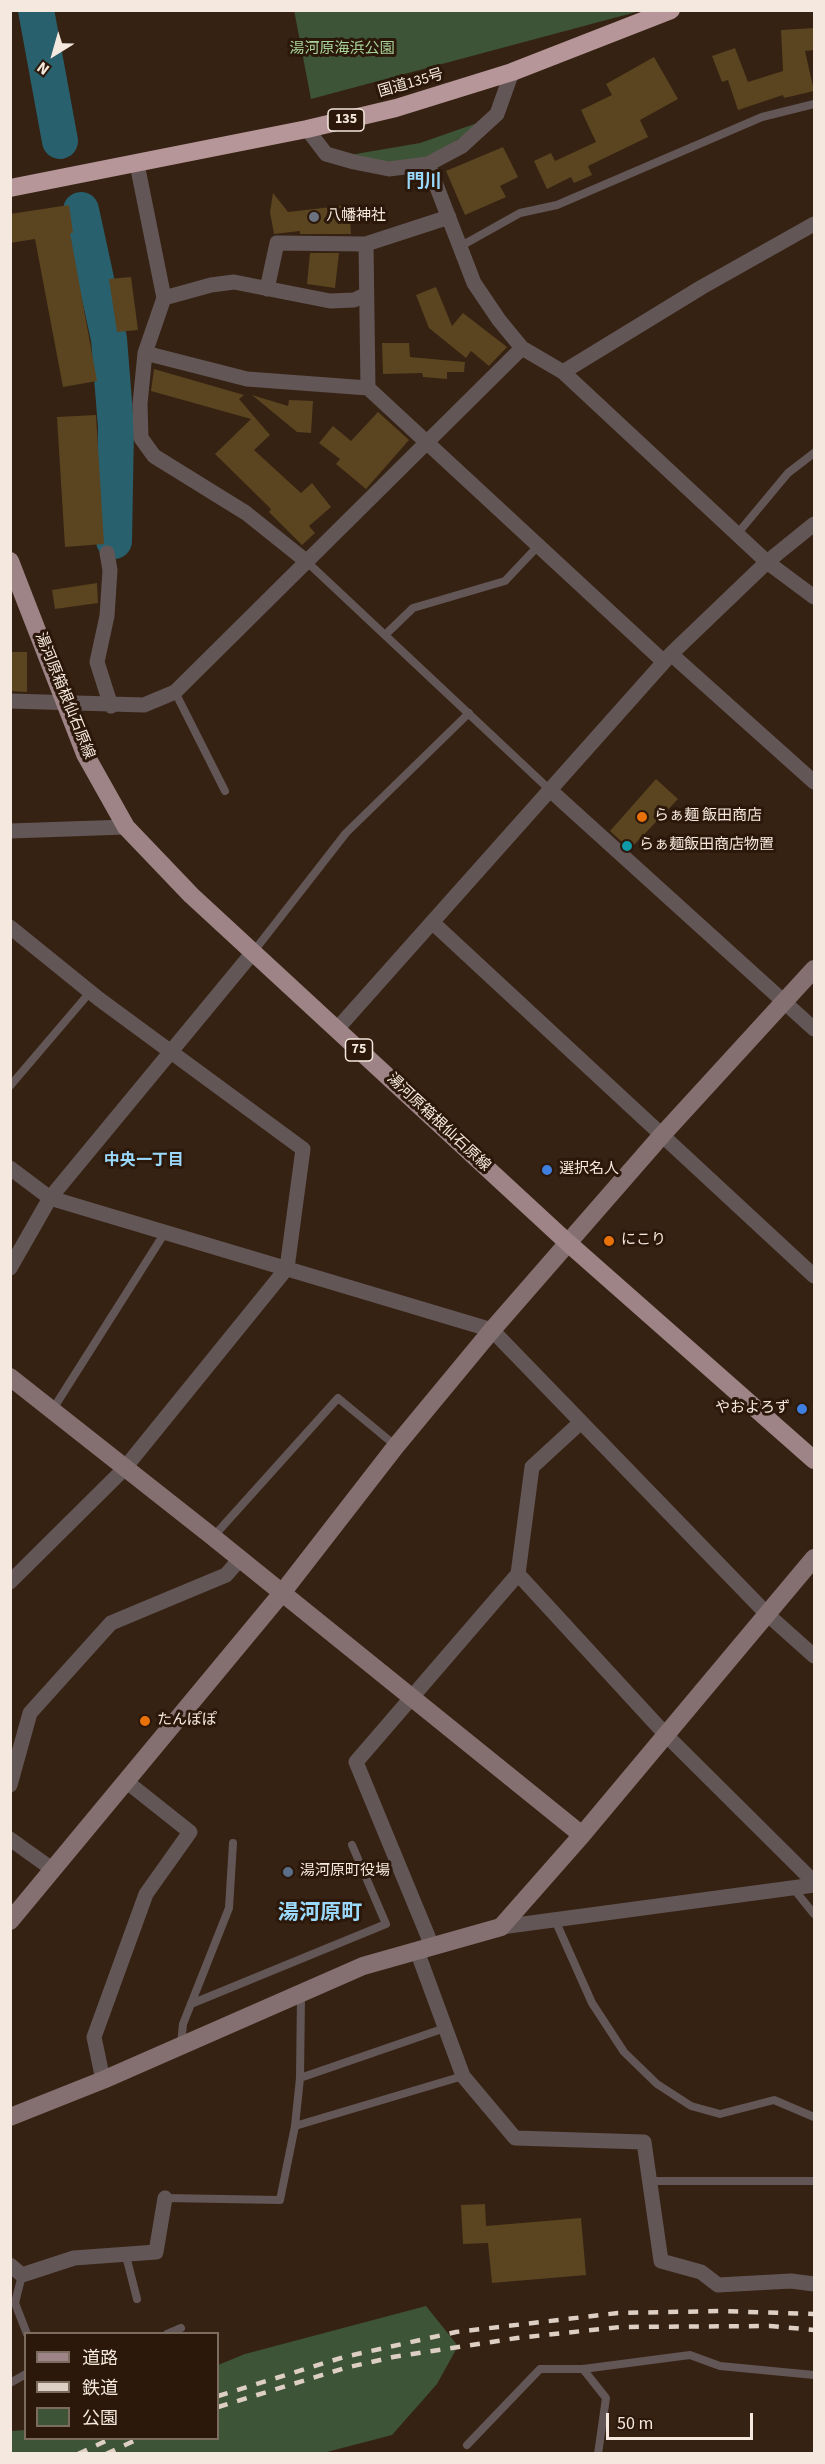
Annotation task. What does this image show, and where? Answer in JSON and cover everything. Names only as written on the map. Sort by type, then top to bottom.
[{"type":"highway","name":"国道135号","points":[[10,188],[307,129],[396,108],[512,72],[671,10]]},
{"type":"main road","name":"湯河原箱根仙石原線","points":[[10,561],[85,754],[126,827],[191,895],[567,1242],[814,1460]]},
{"type":"street","points":[[307,129],[326,154],[389,169],[428,164],[462,146],[497,114],[512,72]]},
{"type":"street","points":[[137,164],[164,298],[146,353],[140,404],[141,438],[154,456],[246,513],[306,561]]},
{"type":"street","points":[[428,164],[474,283],[499,320],[522,348],[563,372],[767,562],[814,597]]},
{"type":"street","points":[[267,289],[277,243],[366,244],[449,217]]},
{"type":"street","points":[[563,372],[702,287],[814,224]]},
{"type":"street","points":[[366,244],[368,388]]},
{"type":"street","points":[[164,298],[211,285],[234,282],[330,301],[354,300],[365,295]]},
{"type":"street","points":[[10,701],[111,706],[144,705],[175,692],[522,348]]},
{"type":"street","points":[[146,353],[247,379],[368,388],[539,545],[814,782]]},
{"type":"street","points":[[337,1029],[668,658],[767,562],[814,524]]},
{"type":"street","points":[[107,553],[111,570],[107,616],[98,662],[111,706]]},
{"type":"street","points":[[550,790],[814,1029]]},
{"type":"street","points":[[10,831],[126,827]]},
{"type":"street","points":[[432,922],[814,1276]]},
{"type":"street","points":[[10,927],[303,1149],[287,1268],[124,1469],[11,1579]]},
{"type":"street","points":[[10,1268],[50,1198],[254,951]]},
{"type":"street","points":[[10,1921],[282,1593],[396,1446],[492,1330],[662,1135],[814,969]]},
{"type":"street","points":[[10,1168],[50,1198],[164,1234],[287,1268],[492,1330],[767,1614],[814,1656]]},
{"type":"street","points":[[10,1377],[240,1558],[582,1835]]},
{"type":"street","points":[[581,1422],[532,1467],[518,1574],[356,1762],[424,1948],[445,2028],[463,2076],[515,2138],[644,2142],[661,2262],[701,2272],[718,2285],[792,2281],[814,2284]]},
{"type":"street","points":[[10,1785],[30,1713],[111,1623],[226,1575],[240,1558]]},
{"type":"street","points":[[501,1927],[582,1835],[814,1558]]},
{"type":"street","points":[[518,1574],[666,1735],[814,1884]]},
{"type":"street","points":[[103,2080],[94,2037],[146,1894],[190,1832],[127,1782]]},
{"type":"street","points":[[10,1839],[52,1869]]},
{"type":"street","points":[[10,2117],[103,2080],[363,1966],[424,1948],[501,1927],[814,1884]]},
{"type":"street","points":[[16,2270],[74,2258],[126,2256],[156,2252],[165,2198]]},
{"type":"lane","points":[[461,246],[520,213],[557,205],[762,117],[814,104]]},
{"type":"lane","points":[[738,533],[788,473],[814,453]]},
{"type":"lane","points":[[385,635],[413,608],[505,580],[539,545]]},
{"type":"lane","points":[[306,561],[550,790]]},
{"type":"lane","points":[[175,692],[225,791]]},
{"type":"lane","points":[[254,951],[346,833],[469,713]]},
{"type":"lane","points":[[10,1086],[91,990]]},
{"type":"lane","points":[[52,1410],[164,1234]]},
{"type":"lane","points":[[213,1537],[338,1398],[396,1446]]},
{"type":"lane","points":[[181,2046],[183,2024],[229,1908],[233,1843]]},
{"type":"lane","points":[[191,2004],[386,1924],[352,1845]]},
{"type":"lane","points":[[793,1888],[814,1914]]},
{"type":"lane","points":[[555,1920],[592,2003],[624,2052],[657,2084],[691,2106],[720,2114],[774,2100],[814,2117]]},
{"type":"lane","points":[[165,2198],[280,2200],[295,2126],[300,2078],[301,1993]]},
{"type":"lane","points":[[300,2078],[445,2028]]},
{"type":"lane","points":[[295,2126],[463,2076]]},
{"type":"lane","points":[[651,2181],[814,2181]]},
{"type":"lane","points":[[126,2256],[137,2299]]},
{"type":"lane","points":[[16,2270],[15,2303],[26,2332]]},
{"type":"lane","points":[[172,2332],[181,2328]]},
{"type":"lane","points":[[467,2445],[540,2369],[583,2369],[690,2355],[720,2366],[814,2375]]},
{"type":"lane","points":[[583,2369],[606,2398],[598,2454]]},
{"type":"lane","points":[[10,2383],[24,2375]]},
{"type":"green space","name":"湯河原海浜公園","points":[[294,10],[640,10],[640,11],[311,99]]},
{"type":"green space","points":[[486,120],[429,159],[390,165],[344,156],[420,143]]},
{"type":"green space","points":[[426,2306],[458,2346],[437,2384],[392,2435],[323,2453],[11,2453],[11,2431],[24,2430],[24,2440],[219,2440],[219,2365],[245,2354]]},
{"type":"building","points":[[814,28],[814,50],[805,51],[814,91],[784,98],[783,95],[738,110],[728,80],[722,82],[712,56],[735,48],[748,82],[783,71],[781,30]]},
{"type":"building","points":[[654,57],[678,99],[640,120],[648,137],[588,166],[592,175],[574,183],[571,177],[547,189],[534,161],[551,153],[555,161],[596,142],[581,110],[612,95],[606,84]]},
{"type":"building","points":[[503,147],[518,177],[500,186],[506,197],[465,215],[446,171]]},
{"type":"building","points":[[273,193],[288,212],[349,205],[351,234],[300,234],[300,231],[274,234],[270,212]]},
{"type":"building","points":[[69,205],[73,233],[70,233],[97,381],[63,387],[35,239],[10,243],[10,214]]},
{"type":"building","points":[[310,253],[339,253],[335,288],[307,284]]},
{"type":"building","points":[[131,277],[138,330],[117,332],[109,279]]},
{"type":"building","points":[[436,287],[452,326],[463,313],[507,347],[489,366],[471,351],[466,358],[429,328],[416,295]]},
{"type":"building","points":[[382,343],[409,343],[410,357],[465,362],[464,372],[447,372],[447,379],[423,377],[422,373],[383,374]]},
{"type":"building","points":[[154,369],[244,395],[239,399],[270,435],[254,450],[301,493],[312,483],[331,507],[309,526],[315,533],[302,545],[269,512],[271,509],[215,454],[251,419],[151,391]]},
{"type":"building","points":[[252,395],[288,406],[289,400],[313,401],[311,433],[297,432]]},
{"type":"building","points":[[378,412],[409,440],[366,489],[336,464],[340,459],[319,443],[333,426],[351,441]]},
{"type":"building","points":[[96,415],[104,544],[65,547],[57,417]]},
{"type":"building","points":[[97,583],[98,603],[55,609],[52,590]]},
{"type":"building","points":[[10,652],[27,652],[27,692],[10,691]]},
{"type":"building","name":"らぁ麺 飯田商店","points":[[656,779],[678,799],[630,849],[610,831]]},
{"type":"building","points":[[485,2204],[486,2226],[581,2218],[586,2275],[492,2283],[488,2243],[463,2244],[461,2205]]},
{"type":"waterway","points":[[36,10],[60,141]]},
{"type":"waterway","points":[[81,210],[109,339],[116,427],[114,541]]},
{"type":"railway","points":[[219,2396],[344,2357],[456,2332],[618,2313],[721,2311],[814,2314]]},
{"type":"railway","points":[[219,2407],[345,2368],[393,2357],[517,2338],[620,2327],[770,2326],[814,2330]]},
{"type":"railway","points":[[78,2454],[108,2440]]},
{"type":"railway","points":[[106,2454],[136,2440]]},
{"type":"place","name":"八幡神社","points":[[314,217]]},
{"type":"place","name":"らぁ麺 飯田商店","points":[[642,817]]},
{"type":"place","name":"らぁ麺飯田商店物置","points":[[627,846]]},
{"type":"place","name":"選択名人","points":[[547,1170]]},
{"type":"place","name":"にこり","points":[[609,1241]]},
{"type":"place","name":"やおよろず","points":[[802,1409]]},
{"type":"place","name":"たんぽぽ","points":[[145,1721]]},
{"type":"place","name":"湯河原町役場","points":[[288,1872]]},
{"type":"district","name":"門川","points":[[424,183]]},
{"type":"district","name":"中央一丁目","points":[[144,1161]]},
{"type":"district","name":"湯河原町","points":[[320,1914]]}]
